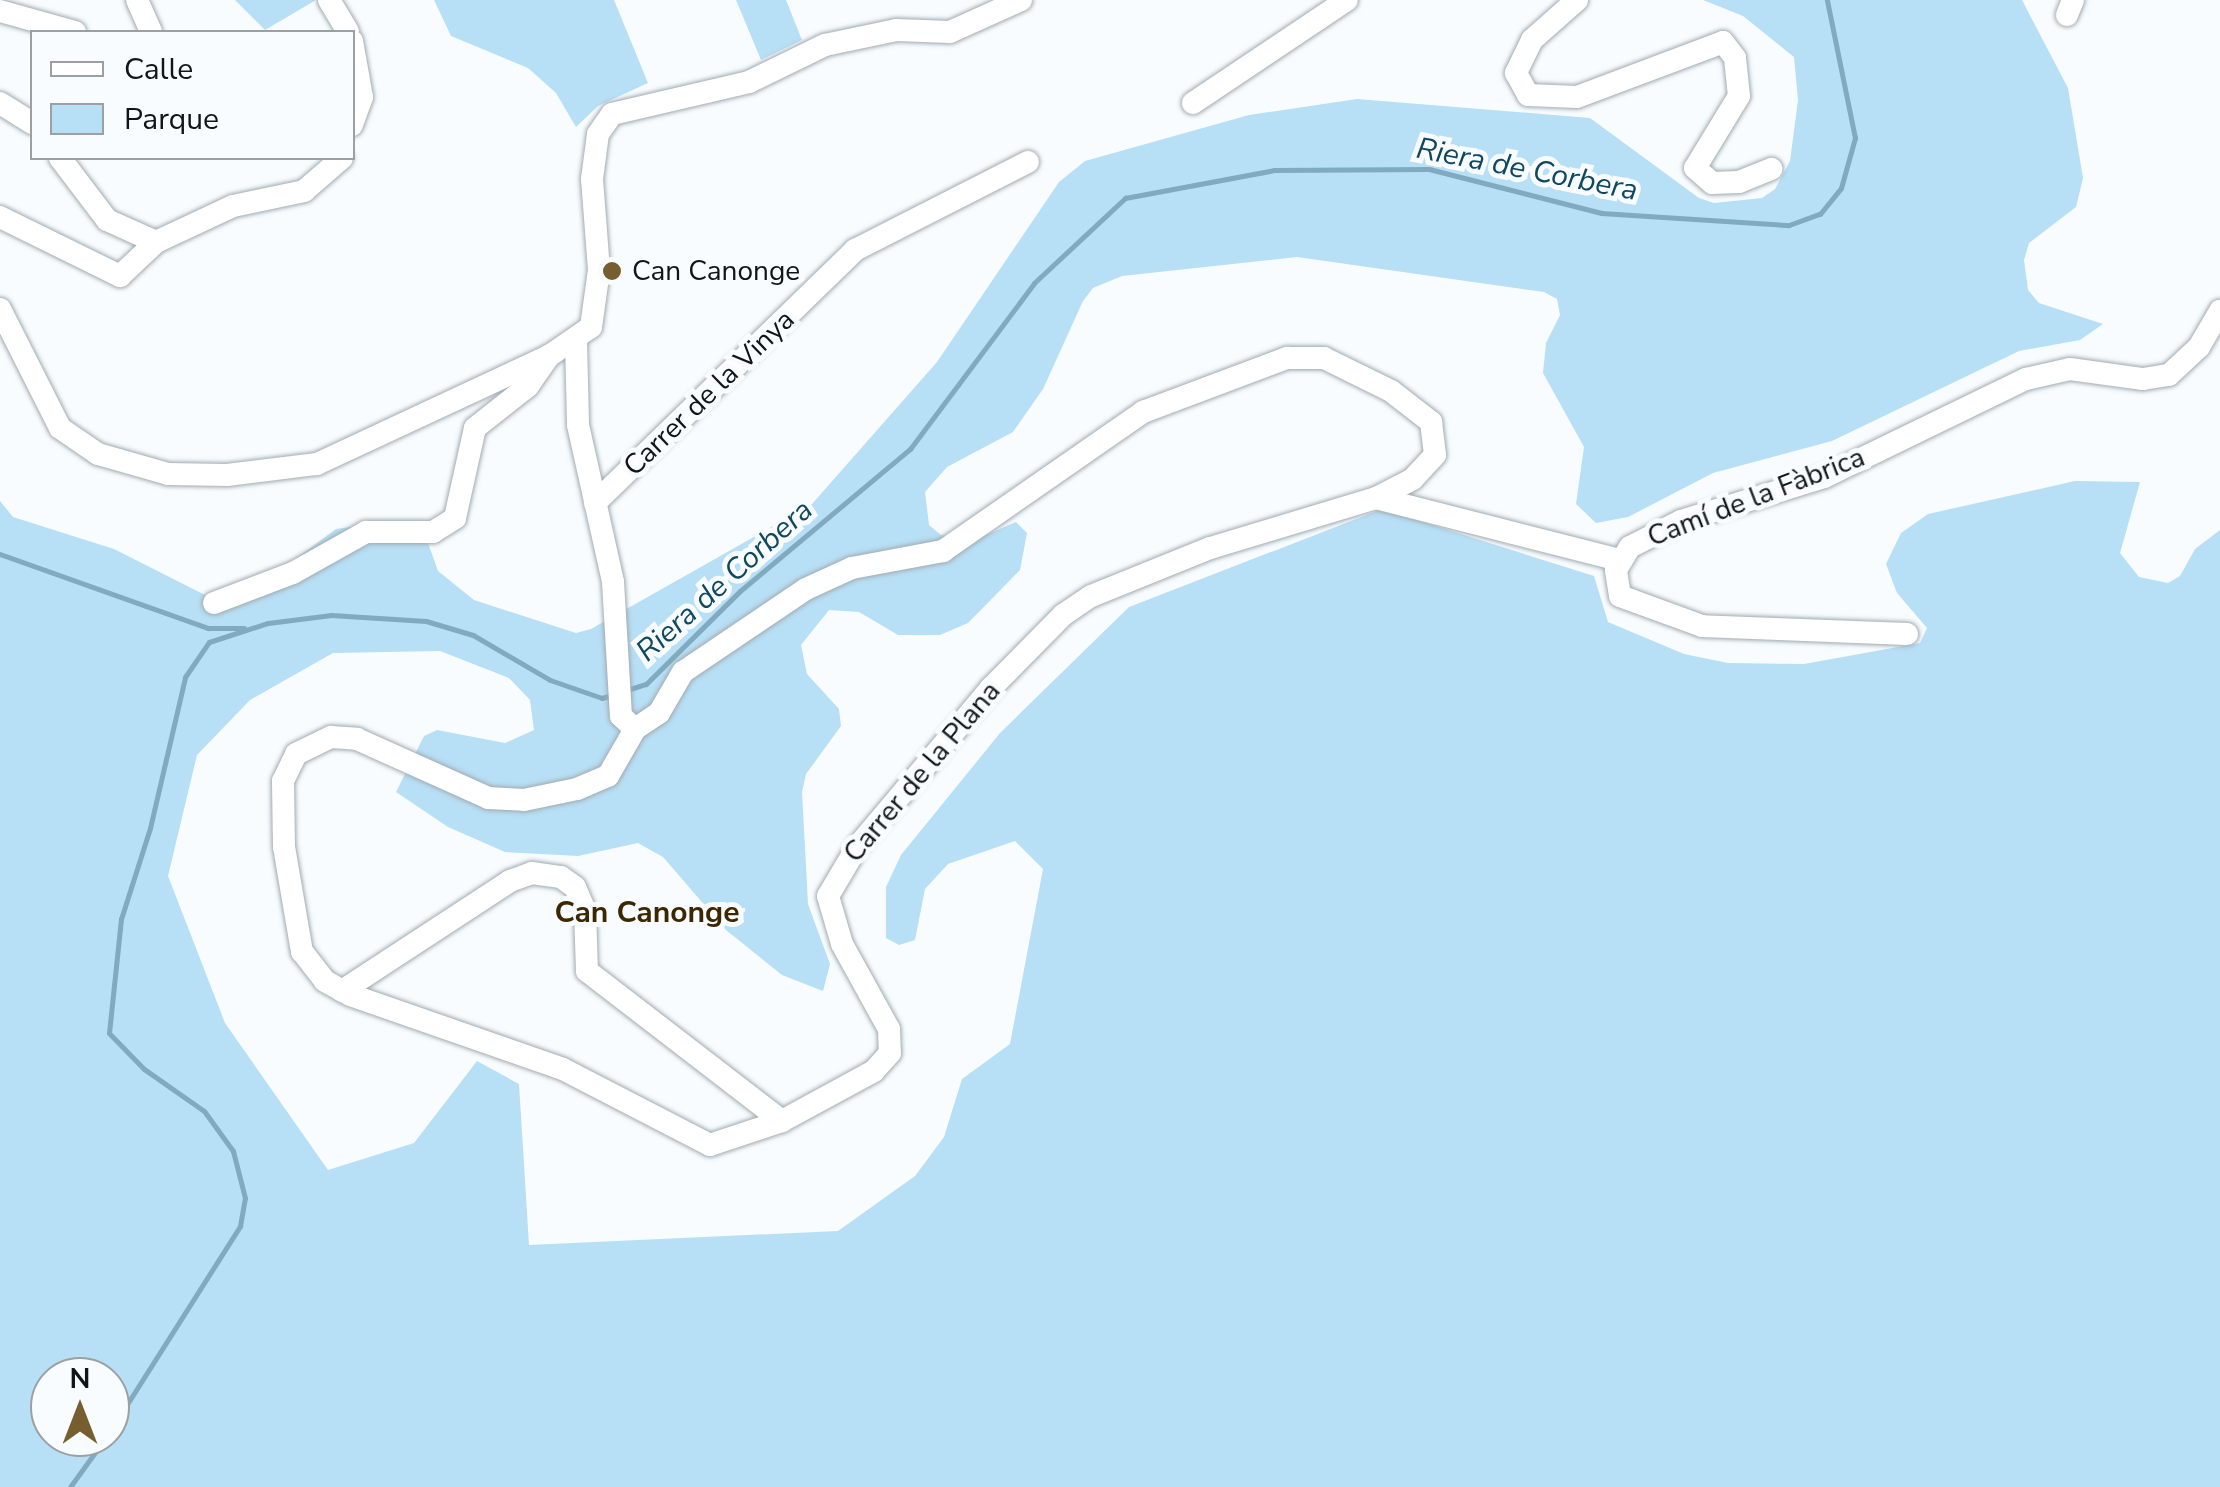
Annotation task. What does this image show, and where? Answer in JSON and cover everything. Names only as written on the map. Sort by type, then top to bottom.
[{"type":"street","points":[[137,0],[150,30]]},
{"type":"street","points":[[329,0],[347,30]]},
{"type":"street","points":[[0,309],[60,428],[98,454],[168,474],[227,475],[318,464],[549,356],[576,342],[591,327],[598,307],[592,179],[598,134],[612,114],[750,82],[825,45],[896,30],[950,32],[1021,0]]},
{"type":"street","points":[[1194,103],[1346,0]]},
{"type":"street","points":[[1577,0],[1532,40],[1516,73],[1528,96],[1577,97],[1723,42],[1735,58],[1739,96],[1695,168],[1712,183],[1739,182],[1771,168]]},
{"type":"street","points":[[0,11],[68,30]]},
{"type":"street","points":[[355,58],[362,97],[355,117]]},
{"type":"street","points":[[0,104],[30,122]]},
{"type":"street","points":[[61,160],[106,220],[156,242]]},
{"type":"street","points":[[0,217],[120,276],[156,242],[234,206],[304,191],[340,160]]},
{"type":"street","name":"Carrer de la Vinya","points":[[596,503],[856,250],[1028,162]]},
{"type":"street","name":"Camí de la Fàbrica","points":[[1376,498],[1619,560],[1630,547],[1681,521],[1824,476],[2026,379],[2070,369],[2143,379],[2170,375],[2198,347],[2220,311]]},
{"type":"street","points":[[576,342],[578,424],[613,582],[619,684],[628,722]]},
{"type":"street","points":[[214,603],[293,572],[366,532],[433,532],[455,518],[475,428],[528,386],[549,356]]},
{"type":"street","name":"Carrer de la Plana","points":[[1288,358],[1324,358],[1363,375],[1430,422],[1435,455],[1428,465],[1376,498],[1121,581],[1063,615],[1020,658],[836,874],[828,896],[832,918],[889,1029],[890,1053],[874,1071],[782,1121],[710,1145],[563,1069],[342,990],[302,952],[284,846],[283,781],[296,754],[331,737],[357,739],[454,786],[488,798],[524,800],[608,776],[628,722],[659,714],[683,672],[806,589],[852,568],[943,551],[1142,412],[1288,358]]},
{"type":"street","points":[[1619,560],[1614,588],[1620,596],[1702,626],[1907,634]]},
{"type":"street","points":[[342,990],[510,881],[532,873],[561,877],[575,886],[585,911],[588,972],[782,1121]]},
{"type":"green space","points":[[235,0],[316,0],[265,30]]},
{"type":"green space","points":[[434,0],[614,0],[648,83],[598,106],[576,127],[556,93],[528,68],[451,36]]},
{"type":"green space","points":[[736,0],[786,0],[802,40],[761,60]]},
{"type":"green space","points":[[1703,0],[2022,0],[2068,88],[2083,178],[2076,207],[2029,243],[2024,260],[2028,290],[2039,303],[2103,324],[2080,340],[2019,351],[1832,441],[1713,473],[1628,517],[1596,523],[1576,504],[1584,447],[1543,373],[1546,343],[1560,315],[1557,299],[1544,292],[1297,257],[1122,276],[1093,288],[1083,301],[1043,389],[1013,432],[947,467],[925,492],[929,525],[941,535],[974,540],[1016,522],[1027,533],[1020,570],[968,623],[940,635],[898,635],[859,612],[829,610],[801,645],[807,674],[839,709],[841,726],[806,774],[802,792],[808,904],[830,964],[823,991],[782,975],[726,930],[663,857],[638,843],[578,856],[505,852],[448,827],[396,792],[424,736],[437,730],[505,743],[534,730],[530,700],[509,678],[440,651],[333,653],[250,700],[197,755],[168,876],[225,1023],[328,1170],[414,1143],[477,1061],[519,1084],[529,1245],[838,1231],[915,1176],[944,1137],[962,1079],[1010,1044],[1043,869],[1015,841],[948,864],[925,889],[915,940],[899,945],[886,938],[886,887],[901,855],[1000,733],[1129,607],[1382,509],[1594,576],[1608,622],[1684,654],[1728,663],[1804,664],[1920,643],[1927,628],[1897,593],[1886,564],[1901,533],[1928,514],[2075,481],[2140,482],[2120,553],[2139,577],[2168,583],[2180,576],[2195,549],[2220,530],[2220,1487],[0,1487],[0,501],[13,517],[114,549],[213,599],[283,568],[336,529],[385,522],[428,543],[438,571],[474,600],[576,633],[591,629],[812,504],[937,362],[1059,182],[1085,161],[1249,115],[1357,99],[1590,118],[1699,198],[1714,203],[1762,198],[1775,189],[1790,161],[1798,100],[1794,57],[1743,16]]},
{"type":"waterway","name":"Riera de Corbera","points":[[624,691],[646,684],[740,591],[910,449],[1034,283],[1125,198],[1274,170],[1429,169],[1601,213],[1789,225],[1820,214],[1841,188],[1855,138],[1827,0]]},
{"type":"waterway","points":[[0,554],[208,628],[244,628]]},
{"type":"waterway","name":"Riera de Corbera","points":[[130,1399],[240,1226],[245,1198],[233,1151],[204,1111],[144,1069],[109,1033],[121,919],[150,828],[185,677],[209,642],[268,623],[331,615],[426,621],[473,635],[550,680],[602,698],[614,694]]},
{"type":"waterway","name":"Riera de Corbera","points":[[70,1487],[92,1457]]},
{"type":"place","name":"Can Canonge","points":[[612,271]]},
{"type":"district","name":"Can Canonge","points":[[647,913]]}]
